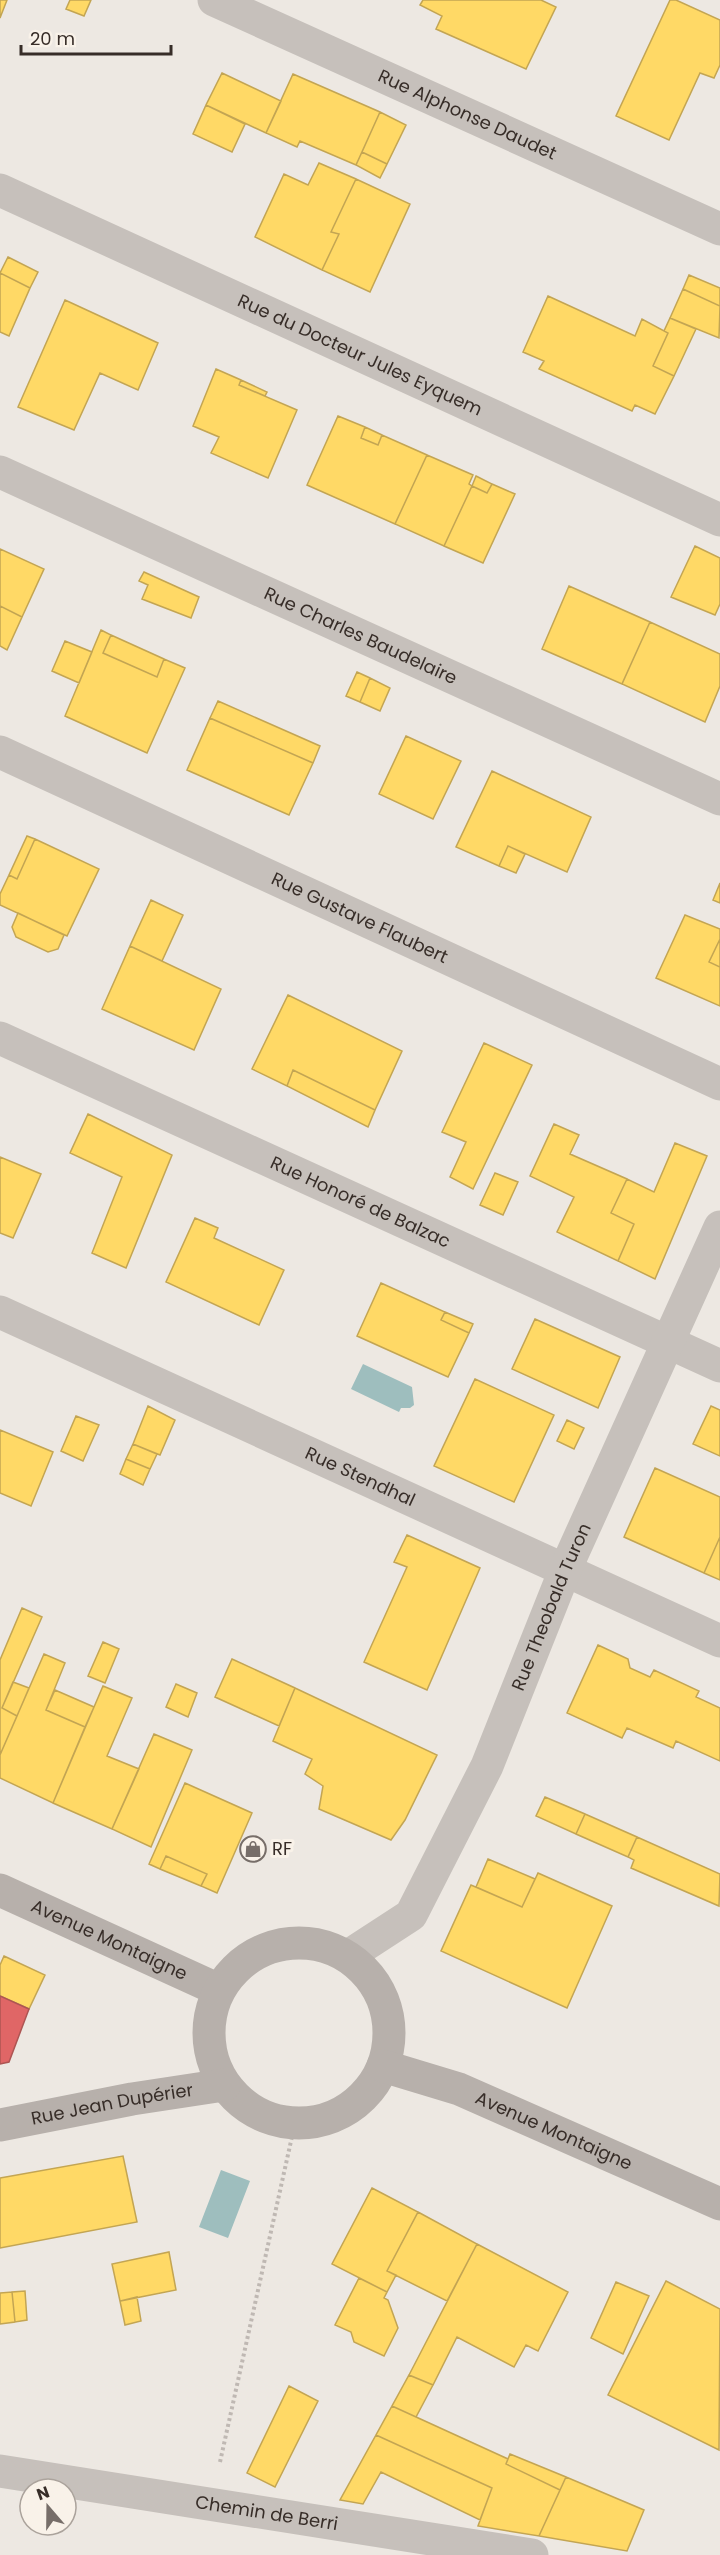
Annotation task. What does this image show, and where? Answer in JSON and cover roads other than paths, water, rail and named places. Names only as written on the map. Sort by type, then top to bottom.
[{"type":"main road","name":"Avenue Montaigne","points":[[0,1890],[219,1990]]},
{"type":"main road","points":[[291,1942],[321,1945],[348,1956],[371,1977],[386,2005],[390,2036],[383,2066],[370,2090],[349,2109],[323,2120],[295,2124],[268,2118],[243,2105],[224,2085],[213,2063],[208,2038],[210,2014],[219,1990],[237,1966],[262,1950],[291,1942]]},
{"type":"main road","name":"Avenue Montaigne","points":[[383,2066],[459,2089],[720,2204]]},
{"type":"main road","name":"Rue Jean Dupérier","points":[[0,2125],[132,2099],[224,2085]]},
{"type":"street","name":"Rue Alphonse Daudet","points":[[214,0],[720,229]]},
{"type":"street","name":"Rue du Docteur Jules Eyquem","points":[[0,190],[720,520]]},
{"type":"street","name":"Rue Charles Baudelaire","points":[[0,472],[720,799]]},
{"type":"street","name":"Rue Gustave Flaubert","points":[[0,752],[720,1084]]},
{"type":"street","name":"Rue Honoré de Balzac","points":[[0,1038],[720,1366]]},
{"type":"street","name":"Rue Theobald Turon","points":[[348,1956],[411,1916],[488,1766],[565,1570],[720,1227]]},
{"type":"street","name":"Rue Stendhal","points":[[0,1312],[720,1641]]},
{"type":"street","name":"Chemin de Berri","points":[[0,2471],[532,2555]]},
{"type":"water","points":[[363,1364],[412,1387],[414,1405],[410,1408],[401,1408],[399,1412],[351,1389]]},
{"type":"water","points":[[221,2170],[250,2181],[228,2238],[199,2227]]},
{"type":"place","name":"RF","points":[[253,1849]]}]
